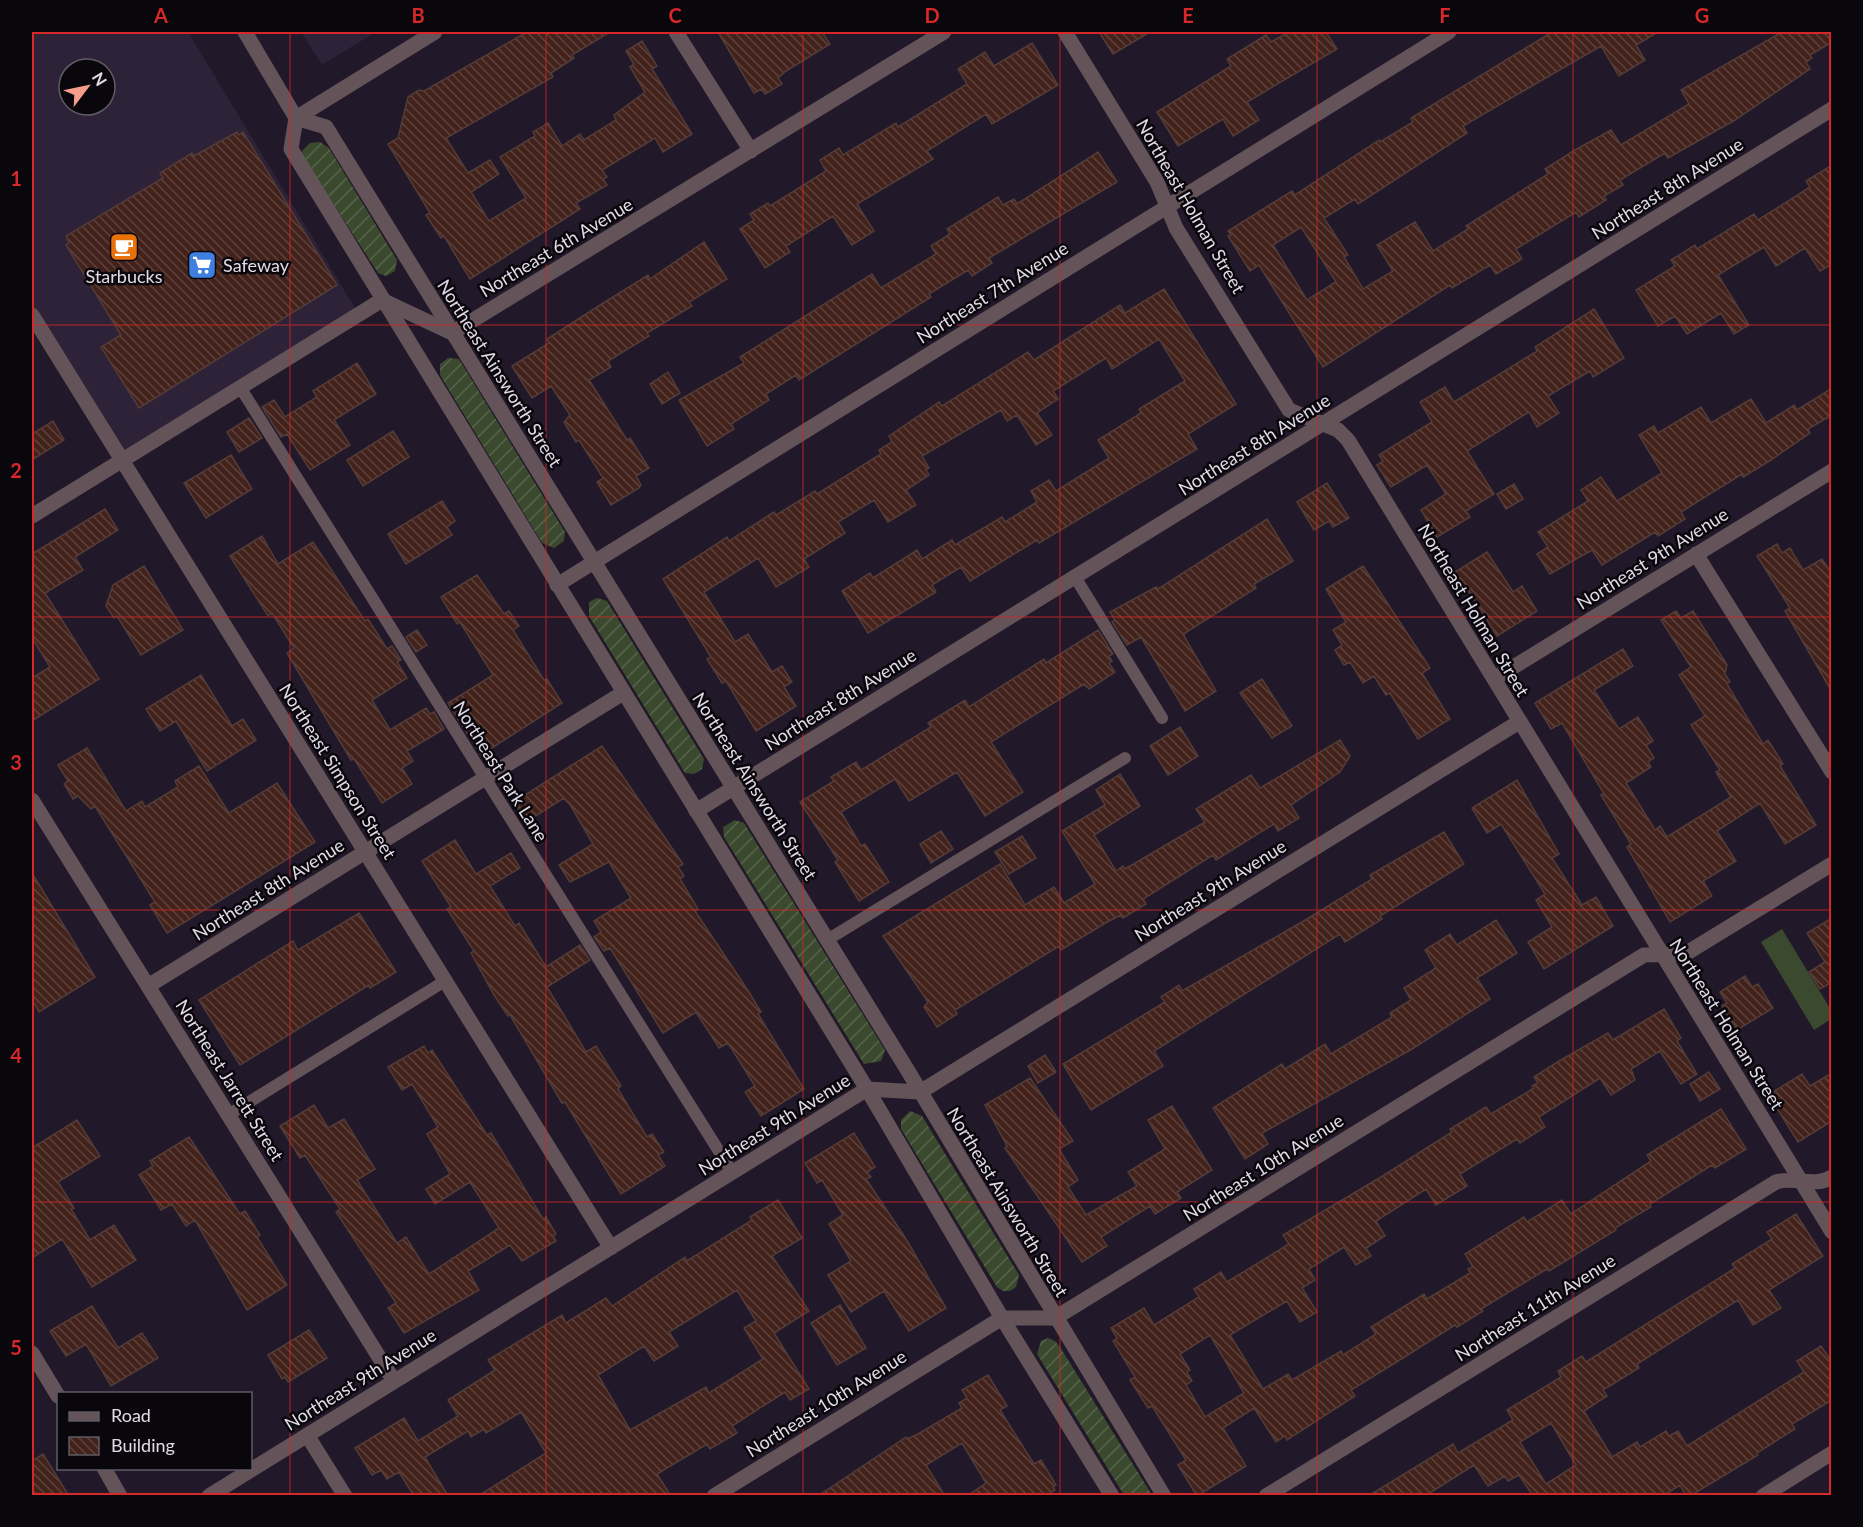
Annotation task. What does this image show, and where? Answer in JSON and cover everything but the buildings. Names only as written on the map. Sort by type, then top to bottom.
[{"type":"street","points":[[245,32],[296,118],[291,149],[867,1089],[1002,1318],[1112,1496]]},
{"type":"street","points":[[296,118],[435,32]]},
{"type":"street","name":"Northeast 6th Avenue","points":[[452,333],[944,32]]},
{"type":"street","name":"Northeast Holman Street","points":[[1065,32],[1157,182],[1176,228],[1289,410],[1343,433],[1348,440],[1832,1232]]},
{"type":"street","name":"Northeast 7th Avenue","points":[[557,585],[1449,32]]},
{"type":"street","points":[[682,34],[751,151]]},
{"type":"street","name":"Northeast 8th Avenue","points":[[696,811],[1832,109]]},
{"type":"street","name":"Northeast Ainsworth Street","points":[[296,118],[326,127],[734,788],[1164,1496]]},
{"type":"street","points":[[382,300],[452,333]]},
{"type":"street","points":[[32,516],[382,300]]},
{"type":"street","name":"Northeast Simpson Street","points":[[32,315],[611,1248]]},
{"type":"street","name":"Northeast 9th Avenue","points":[[1494,679],[1832,471]]},
{"type":"street","points":[[1696,554],[1832,772]]},
{"type":"street","name":"Northeast 8th Avenue","points":[[148,986],[623,693]]},
{"type":"street","name":"Northeast 9th Avenue","points":[[252,1470],[867,1089],[920,1092],[1519,722]]},
{"type":"street","name":"Northeast Jarrett Street","points":[[34,810],[148,986],[394,1381]]},
{"type":"street","name":"Northeast 10th Avenue","points":[[1055,1318],[1644,955],[1685,954],[1832,864]]},
{"type":"street","name":"Northeast 11th Avenue","points":[[1266,1496],[1776,1182],[1800,1180],[1818,1183],[1832,1177]]},
{"type":"street","points":[[1002,1318],[1055,1318]]},
{"type":"street","name":"Northeast 10th Avenue","points":[[714,1496],[1002,1318]]},
{"type":"street","points":[[32,1353],[57,1394]]},
{"type":"street","points":[[308,1435],[345,1496]]},
{"type":"street","points":[[1763,1496],[1832,1453]]},
{"type":"street","points":[[105,1470],[120,1496]]},
{"type":"street","name":"Northeast 9th Avenue","points":[[209,1496],[251,1470]]},
{"type":"lane","name":"Northeast Park Lane","points":[[240,387],[732,1172]]},
{"type":"lane","points":[[1075,577],[1162,718]]},
{"type":"lane","points":[[827,940],[1125,758]]},
{"type":"lane","points":[[228,1115],[445,981]]},
{"type":"shaded area","points":[[32,32],[188,32],[360,316],[124,461],[32,312]]},
{"type":"shaded area","points":[[301,32],[376,32],[322,65]]},
{"type":"green space","points":[[320,142],[329,148],[397,260],[395,271],[386,276],[378,273],[303,157],[302,151],[310,143]]},
{"type":"green space","points":[[448,358],[459,359],[565,532],[564,541],[554,548],[542,543],[440,375],[440,364]]},
{"type":"green space","points":[[597,598],[607,601],[704,759],[702,769],[694,774],[685,773],[589,616],[589,602]]},
{"type":"green space","points":[[735,820],[744,823],[885,1050],[881,1061],[864,1064],[724,837],[723,827]]},
{"type":"green space","points":[[1782,929],[1831,1010],[1831,1019],[1814,1030],[1761,942]]},
{"type":"green space","points":[[910,1111],[922,1116],[1019,1275],[1016,1287],[1010,1291],[1003,1291],[997,1287],[901,1129],[901,1120]]},
{"type":"green space","points":[[1048,1338],[1060,1347],[1152,1495],[1124,1495],[1037,1354],[1041,1341]]},
{"type":"place","name":"Starbucks","points":[[124,247]]},
{"type":"place","name":"Safeway","points":[[202,265]]}]
